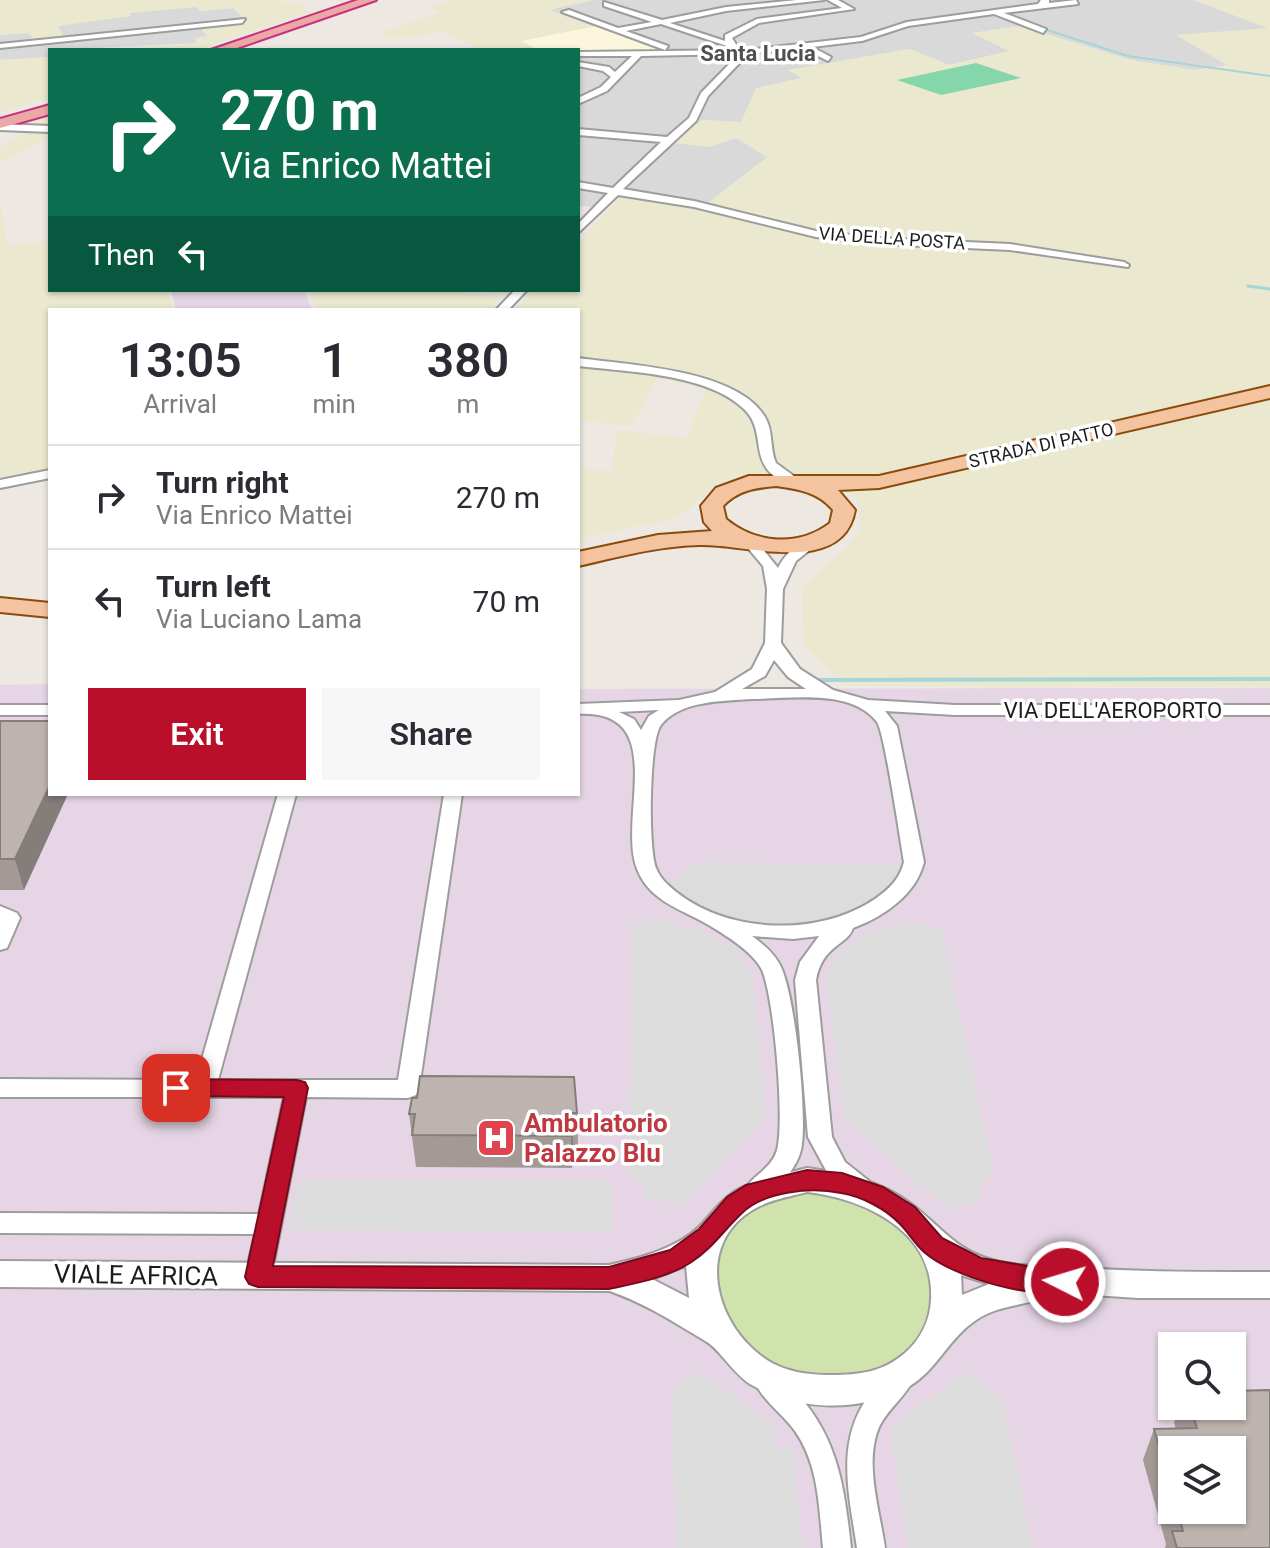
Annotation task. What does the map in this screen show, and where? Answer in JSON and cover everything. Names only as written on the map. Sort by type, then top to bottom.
[{"type":"highway","points":[[224,48],[370,0]]},
{"type":"highway","points":[[235,48],[380,0]]},
{"type":"highway","points":[[7,121],[48,108]]},
{"type":"main road","name":"STRADA DI PATTO","points":[[732,488],[757,481],[802,484],[879,482],[1270,392]]},
{"type":"main road","name":"STRADA DI PATTO","points":[[844,510],[852,502],[873,494],[1270,403]]},
{"type":"main road","points":[[580,559],[660,541],[711,537],[782,546],[813,542],[837,530],[843,522],[844,510],[830,494],[802,484]]},
{"type":"main road","points":[[580,547],[676,527],[712,506],[719,496],[732,488]]},
{"type":"main road","points":[[712,506],[712,514],[719,526],[745,540]]},
{"type":"main road","points":[[0,605],[48,610]]},
{"type":"main road","points":[[0,618],[48,623]]},
{"type":"street","points":[[595,6],[623,0]]},
{"type":"street","points":[[617,31],[731,9],[820,0]]},
{"type":"street","points":[[729,44],[726,40],[730,35],[765,20],[850,9],[832,0]]},
{"type":"street","points":[[580,54],[746,52],[862,39],[907,24],[1044,2],[1074,4],[1072,0]]},
{"type":"street","points":[[607,4],[746,52]]},
{"type":"street","points":[[582,9],[566,12],[677,52]]},
{"type":"street","points":[[731,9],[765,20]]},
{"type":"street","points":[[995,9],[1043,31]]},
{"type":"street","points":[[0,46],[242,21]]},
{"type":"street","points":[[802,45],[828,59]]},
{"type":"street","points":[[580,228],[615,190],[693,119],[704,95],[746,52]]},
{"type":"street","points":[[580,100],[600,92],[639,53]]},
{"type":"street","points":[[580,64],[606,69],[615,78],[630,80]]},
{"type":"street","points":[[7,121],[48,129]]},
{"type":"street","points":[[580,132],[668,140]]},
{"type":"street","name":"VIA DELLA POSTA","points":[[580,185],[702,206],[816,234],[879,241],[1010,247],[1124,265]]},
{"type":"street","points":[[504,308],[519,292]]},
{"type":"street","points":[[580,362],[688,379],[728,392],[747,403],[760,418],[765,455],[772,470],[802,484]]},
{"type":"street","points":[[732,488],[754,476],[765,455]]},
{"type":"street","points":[[0,484],[48,474]]},
{"type":"street","points":[[716,696],[759,672],[773,643],[775,589],[770,565],[745,540]]},
{"type":"street","points":[[775,589],[790,559],[813,542]]},
{"type":"street","points":[[773,643],[779,658],[806,683],[865,704],[882,717],[891,740],[914,862],[912,872],[897,892],[833,935],[815,953],[806,968],[805,991],[820,1137],[837,1169],[861,1188]]},
{"type":"street","points":[[580,709],[685,703],[716,696],[841,696]]},
{"type":"street","points":[[685,703],[653,721],[646,731],[647,871],[664,890],[719,923],[758,952],[772,968],[781,1014],[792,1138],[777,1173],[755,1192]]},
{"type":"street","name":"VIA DELL'AEROPORTO","points":[[865,704],[955,710],[1270,710]]},
{"type":"street","points":[[0,710],[48,710]]},
{"type":"street","points":[[599,710],[628,723],[644,749]]},
{"type":"street","name":"VIA DELL'AEROPORTO","points":[[891,740],[902,726],[917,717],[955,710]]},
{"type":"street","points":[[205,1088],[286,796]]},
{"type":"street","points":[[0,1088],[408,1089],[453,796]]},
{"type":"street","points":[[0,913],[10,918],[0,943]]},
{"type":"street","points":[[719,923],[785,930],[822,930],[853,923]]},
{"type":"street","points":[[258,1277],[297,1088]]},
{"type":"street","name":"VIALE AFRICA","points":[[0,1274],[609,1278],[656,1267],[679,1257],[707,1236],[721,1216],[755,1192],[807,1180],[861,1188],[906,1214],[933,1245],[943,1266],[947,1291],[939,1334]]},
{"type":"street","points":[[0,1223],[268,1224]]},
{"type":"street","name":"VIALE AFRICA","points":[[707,1236],[698,1281],[703,1309],[716,1333]]},
{"type":"street","name":"VIALE AFRICA","points":[[933,1245],[988,1273],[1085,1283],[1270,1285]]},
{"type":"street","name":"VIALE AFRICA","points":[[609,1278],[661,1296],[716,1333],[757,1372],[788,1386],[843,1392],[888,1382],[913,1367],[963,1309],[980,1299],[1003,1292],[1085,1283]]},
{"type":"street","points":[[871,1548],[861,1462],[865,1429],[877,1406],[913,1367]]},
{"type":"street","points":[[757,1372],[796,1409],[821,1450],[826,1461],[837,1548]]},
{"type":"shaded area","points":[[0,0],[277,0],[303,6],[310,12],[203,48],[137,48],[198,44],[194,38],[207,36],[199,26],[248,21],[233,8],[201,11],[196,7],[130,13],[131,16],[58,26],[64,38],[35,41],[28,33],[0,35]]},
{"type":"shaded area","points":[[452,0],[593,0],[549,10],[596,26],[521,41],[535,48],[477,48],[441,32],[393,39],[383,32],[441,12],[430,7]]},
{"type":"shaded area","points":[[593,0],[1194,0],[1270,29],[1178,35],[1228,65],[1195,70],[1131,60],[1020,26],[973,33],[1011,51],[949,65],[909,49],[790,70],[802,78],[742,122],[702,120],[674,142],[708,147],[736,138],[768,157],[703,207],[610,192],[595,207],[580,206],[580,48],[544,48],[594,27],[548,10]]},
{"type":"shaded area","points":[[1194,0],[1270,0],[1270,687],[844,686],[804,646],[801,588],[842,552],[861,530],[857,498],[827,480],[747,474],[717,484],[683,514],[671,519],[580,539],[580,469],[611,471],[617,430],[687,438],[707,387],[657,379],[631,426],[580,420],[580,308],[516,308],[532,292],[580,292],[580,242],[623,194],[703,207],[767,157],[736,138],[708,147],[673,143],[702,120],[741,122],[756,88],[801,78],[788,70],[910,49],[949,65],[1009,51],[972,33],[1020,26],[1131,60],[1195,70],[1227,65],[1176,35],[1268,28]]},
{"type":"shaded area","points":[[196,6],[201,11],[233,8],[248,21],[200,27],[208,37],[195,39],[199,43],[48,48],[48,57],[0,60],[0,35],[28,33],[64,37],[57,26],[129,13]]},
{"type":"shaded area","points":[[596,26],[663,50],[535,48],[519,41]]},
{"type":"shaded area","points":[[48,57],[48,99],[0,113],[0,60]]},
{"type":"shaded area","points":[[48,118],[48,138],[0,163],[0,147],[36,128],[27,125]]},
{"type":"shaded area","points":[[0,200],[8,245],[47,241],[48,292],[168,292],[172,308],[48,308],[48,472],[0,482]]},
{"type":"shaded area","points":[[172,292],[305,292],[311,308],[176,308]]},
{"type":"shaded area","points":[[310,292],[460,292],[501,297],[491,308],[316,308]]},
{"type":"shaded area","points":[[48,684],[48,796],[580,796],[580,689],[1270,688],[1270,1548],[0,1548],[0,685]]},
{"type":"shaded area","points":[[698,862],[900,865],[900,875],[892,885],[848,914],[822,924],[757,924],[721,916],[669,885]]},
{"type":"shaded area","points":[[672,919],[675,928],[695,928],[735,949],[752,971],[766,1118],[682,1204],[644,1199],[645,1186],[629,1174],[633,924]]},
{"type":"shaded area","points":[[898,921],[941,929],[994,1172],[979,1188],[983,1201],[946,1207],[845,1119],[826,975],[839,951],[874,929],[897,928]]},
{"type":"shaded area","points":[[298,1181],[613,1181],[612,1231],[288,1230]]},
{"type":"shaded area","points":[[698,1372],[774,1424],[774,1452],[792,1444],[803,1548],[676,1548],[671,1391]]},
{"type":"shaded area","points":[[965,1372],[1002,1398],[1033,1548],[908,1548],[890,1428]]},
{"type":"green space","points":[[976,63],[1021,78],[941,95],[897,80]]},
{"type":"green space","points":[[802,1190],[834,1191],[892,1215],[929,1263],[935,1292],[930,1320],[916,1345],[892,1365],[862,1377],[792,1375],[760,1360],[718,1311],[713,1255],[745,1210]]},
{"type":"building","points":[[0,721],[48,721],[48,789],[15,859],[0,859]]},
{"type":"building","points":[[420,1076],[574,1077],[577,1113],[572,1113],[571,1136],[412,1135],[415,1114],[409,1114],[412,1098],[417,1098]]},
{"type":"building","points":[[1270,1390],[1270,1548],[1177,1548],[1172,1531],[1183,1531],[1181,1524],[1246,1524],[1246,1436],[1158,1436],[1158,1443],[1154,1429],[1197,1428],[1194,1420],[1246,1420],[1246,1391]]},
{"type":"waterway","points":[[1041,28],[1128,56],[1270,76]]},
{"type":"waterway","points":[[1248,286],[1270,289]]},
{"type":"waterway","points":[[813,680],[1270,679]]},
{"type":"place","name":"Ambulatorio Palazzo Blu","points":[[496,1138]]},
{"type":"district","name":"Santa Lucia","points":[[758,53]]},
{"type":"route","points":[[176,1088],[297,1088],[258,1277],[609,1278],[656,1267],[679,1257],[707,1236],[721,1216],[735,1204],[755,1192],[784,1183],[822,1180],[861,1188],[895,1205],[922,1229],[933,1245],[975,1268],[1011,1277],[1065,1282]]}]
